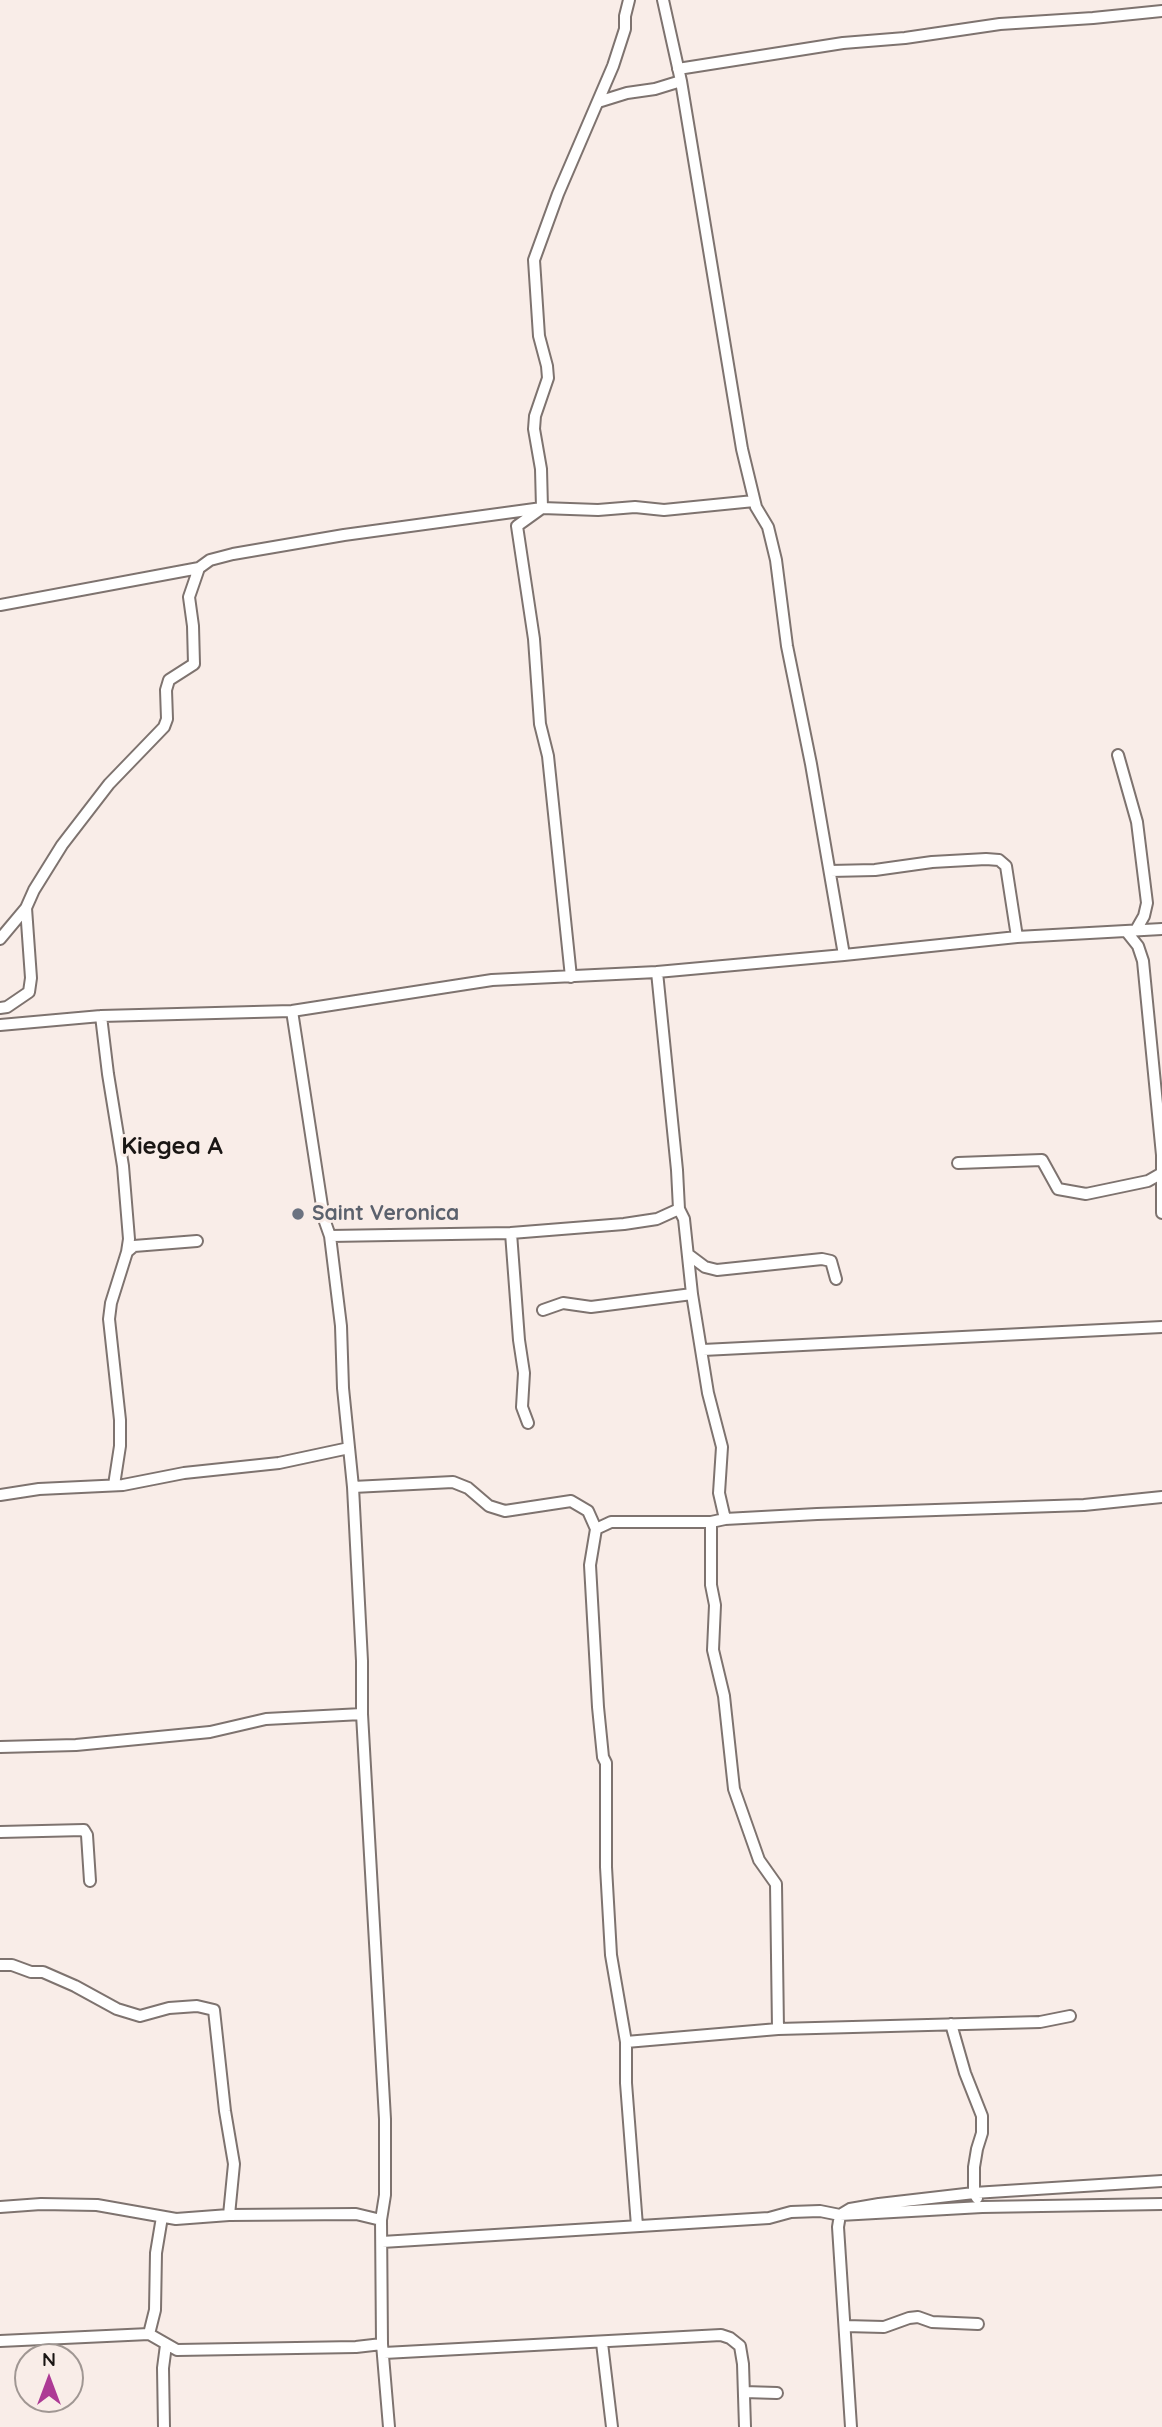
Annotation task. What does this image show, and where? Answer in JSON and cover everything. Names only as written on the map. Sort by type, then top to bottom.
[{"type":"street","points":[[542,508],[541,469],[534,429],[535,416],[548,378],[539,336],[534,260],[558,194],[613,66],[625,29],[629,0]]},
{"type":"street","points":[[663,0],[681,81],[742,449],[754,501],[768,527],[776,560],[787,646],[811,764],[844,955]]},
{"type":"street","points":[[678,69],[843,43],[905,38],[1000,24],[1162,10]]},
{"type":"street","points":[[598,102],[681,81]]},
{"type":"street","points":[[0,605],[200,568],[210,560],[233,554],[344,534],[542,508],[664,510],[754,501]]},
{"type":"street","points":[[542,508],[517,526],[534,639],[540,724],[548,756],[570,977]]},
{"type":"street","points":[[0,939],[26,908],[62,845],[109,784],[164,727],[167,719],[166,690],[169,680],[194,664],[189,597],[200,568]]},
{"type":"street","points":[[1118,755],[1137,822],[1147,903],[1144,916],[1131,931]]},
{"type":"street","points":[[830,871],[875,870],[932,862],[999,860],[1006,866],[1017,937]]},
{"type":"street","points":[[0,1009],[29,992],[31,978],[26,908]]},
{"type":"street","points":[[0,1025],[101,1016],[292,1011],[492,980],[657,972],[1017,937],[1162,929]]},
{"type":"street","points":[[1131,931],[1143,961],[1162,1173],[1162,1213]]},
{"type":"street","points":[[657,972],[679,1209],[684,1219],[692,1294],[708,1393],[722,1447],[719,1493],[725,1519]]},
{"type":"street","points":[[292,1011],[324,1219],[330,1236],[341,1326],[353,1487],[362,1714],[386,2131],[385,2195],[381,2220],[383,2349],[389,2427]]},
{"type":"street","points":[[101,1016],[126,1192],[129,1239],[109,1319],[120,1420],[120,1447],[114,1485]]},
{"type":"street","points":[[958,1163],[1042,1160],[1058,1189],[1086,1194],[1148,1181],[1162,1173]]},
{"type":"street","points":[[330,1236],[511,1233],[635,1223],[657,1219],[679,1209]]},
{"type":"street","points":[[511,1233],[524,1373],[522,1407],[528,1423]]},
{"type":"street","points":[[127,1252],[134,1246],[197,1241]]},
{"type":"street","points":[[689,1255],[705,1267],[716,1270],[822,1259],[831,1261],[836,1279]]},
{"type":"street","points":[[543,1310],[563,1303],[591,1307],[692,1294]]},
{"type":"street","points":[[702,1350],[1162,1327]]},
{"type":"street","points":[[0,1494],[114,1485],[184,1473],[279,1463],[349,1448]]},
{"type":"street","points":[[353,1487],[453,1482],[468,1488],[489,1506],[505,1511],[571,1500],[588,1511],[596,1529],[590,1564],[598,1707],[603,1757],[606,1763],[607,1892],[611,1955],[626,2042],[626,2084],[637,2227]]},
{"type":"street","points":[[596,1529],[611,1522],[623,1521],[711,1522],[817,1514],[1084,1505],[1162,1497]]},
{"type":"street","points":[[711,1522],[711,1585],[715,1605],[713,1650],[724,1696],[734,1789],[759,1860],[776,1884],[778,2029]]},
{"type":"street","points":[[0,1747],[76,1745],[210,1732],[266,1719],[362,1714]]},
{"type":"street","points":[[0,1832],[84,1830],[87,1835],[90,1881]]},
{"type":"street","points":[[0,1965],[43,1972],[117,2009],[141,2016],[169,2008],[197,2006],[214,2010],[222,2090],[234,2164],[229,2215]]},
{"type":"street","points":[[626,2042],[778,2029],[1040,2022],[1070,2016]]},
{"type":"street","points":[[951,2024],[965,2073],[982,2116],[982,2133],[974,2167],[974,2193],[982,2207]]},
{"type":"street","points":[[850,2427],[838,2227],[840,2215],[850,2209],[974,2193],[1162,2180]]},
{"type":"street","points":[[382,2242],[769,2218],[791,2212],[820,2211],[840,2215],[982,2207],[1162,2203]]},
{"type":"street","points":[[0,2207],[41,2204],[97,2205],[176,2219],[229,2215],[356,2214],[381,2220]]},
{"type":"street","points":[[149,2334],[155,2310],[156,2252],[162,2217]]},
{"type":"street","points":[[845,2326],[884,2327],[918,2317],[932,2322],[978,2324]]},
{"type":"street","points":[[0,2341],[149,2334],[177,2350],[356,2347],[383,2349],[602,2343],[712,2335],[730,2338],[740,2346],[745,2427]]},
{"type":"street","points":[[602,2343],[612,2427]]},
{"type":"street","points":[[164,2427],[163,2368],[166,2345]]},
{"type":"street","points":[[744,2392],[778,2393]]},
{"type":"place","name":"Saint Veronica","points":[[298,1214]]},
{"type":"district","name":"Kiegea A","points":[[172,1147]]}]
